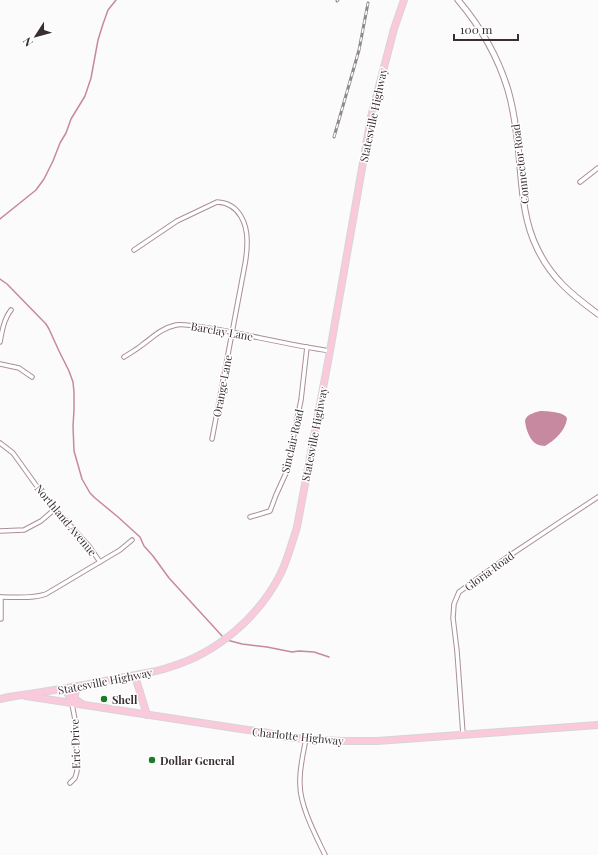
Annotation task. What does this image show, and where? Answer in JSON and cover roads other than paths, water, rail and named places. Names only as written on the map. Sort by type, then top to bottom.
[{"type":"main road","name":"Statesville Highway","points":[[23,695],[134,676],[171,667],[194,658],[216,646],[253,614],[268,595],[281,574],[297,527],[330,351],[371,117],[394,29],[404,0]]},
{"type":"main road","points":[[134,676],[147,715]]},
{"type":"main road","points":[[79,686],[75,693],[75,699],[83,705]]},
{"type":"main road","points":[[62,689],[73,700],[83,705]]},
{"type":"main road","points":[[62,689],[62,696],[70,704]]},
{"type":"main road","name":"Charlotte Highway","points":[[0,699],[23,695],[29,698],[306,739],[335,741],[427,738],[463,734],[598,725]]},
{"type":"street","name":"Connector Road","points":[[458,0],[475,21],[490,46],[508,89],[516,130],[526,215],[529,228],[537,248],[547,267],[560,283],[574,296],[598,314]]},
{"type":"street","points":[[580,182],[598,168]]},
{"type":"street","name":"Orange Lane","points":[[134,250],[177,221],[217,202],[223,202],[234,207],[245,224],[247,244],[245,264],[212,439]]},
{"type":"street","points":[[0,342],[4,323],[11,310]]},
{"type":"street","name":"Barclay Lane","points":[[124,357],[158,333],[178,324],[232,332],[307,348],[330,351]]},
{"type":"street","name":"Sinclair Road","points":[[250,518],[270,511],[286,473],[301,400],[307,348]]},
{"type":"street","points":[[0,364],[19,368],[32,377]]},
{"type":"street","name":"Northland Avenue","points":[[0,443],[13,453],[46,499],[89,546],[100,562]]},
{"type":"street","name":"Gloria Road","points":[[463,734],[453,618],[454,604],[459,592],[506,558],[598,497]]},
{"type":"street","points":[[0,531],[24,530],[41,521],[55,509]]},
{"type":"street","points":[[1,619],[0,597],[41,596],[46,594],[120,550],[132,540]]},
{"type":"street","name":"Eric Drive","points":[[70,704],[76,725],[78,771],[75,778],[70,783]]},
{"type":"street","points":[[306,739],[302,758],[300,786],[302,801],[325,855]]},
{"type":"waterway","points":[[0,219],[36,190],[44,179],[71,119],[85,96],[91,78],[98,40],[103,24],[108,10],[116,0]]},
{"type":"waterway","points":[[0,279],[7,284],[46,324],[69,371],[73,382],[74,392],[74,451],[82,479],[90,493],[140,537],[144,546],[169,578],[223,637]]},
{"type":"waterway","points":[[227,640],[242,644],[292,652],[314,652],[329,657]]},
{"type":"railway","points":[[334,137],[359,50],[368,3]]},
{"type":"place","name":"Shell","points":[[104,699]]},
{"type":"place","name":"Dollar General","points":[[152,760]]}]
